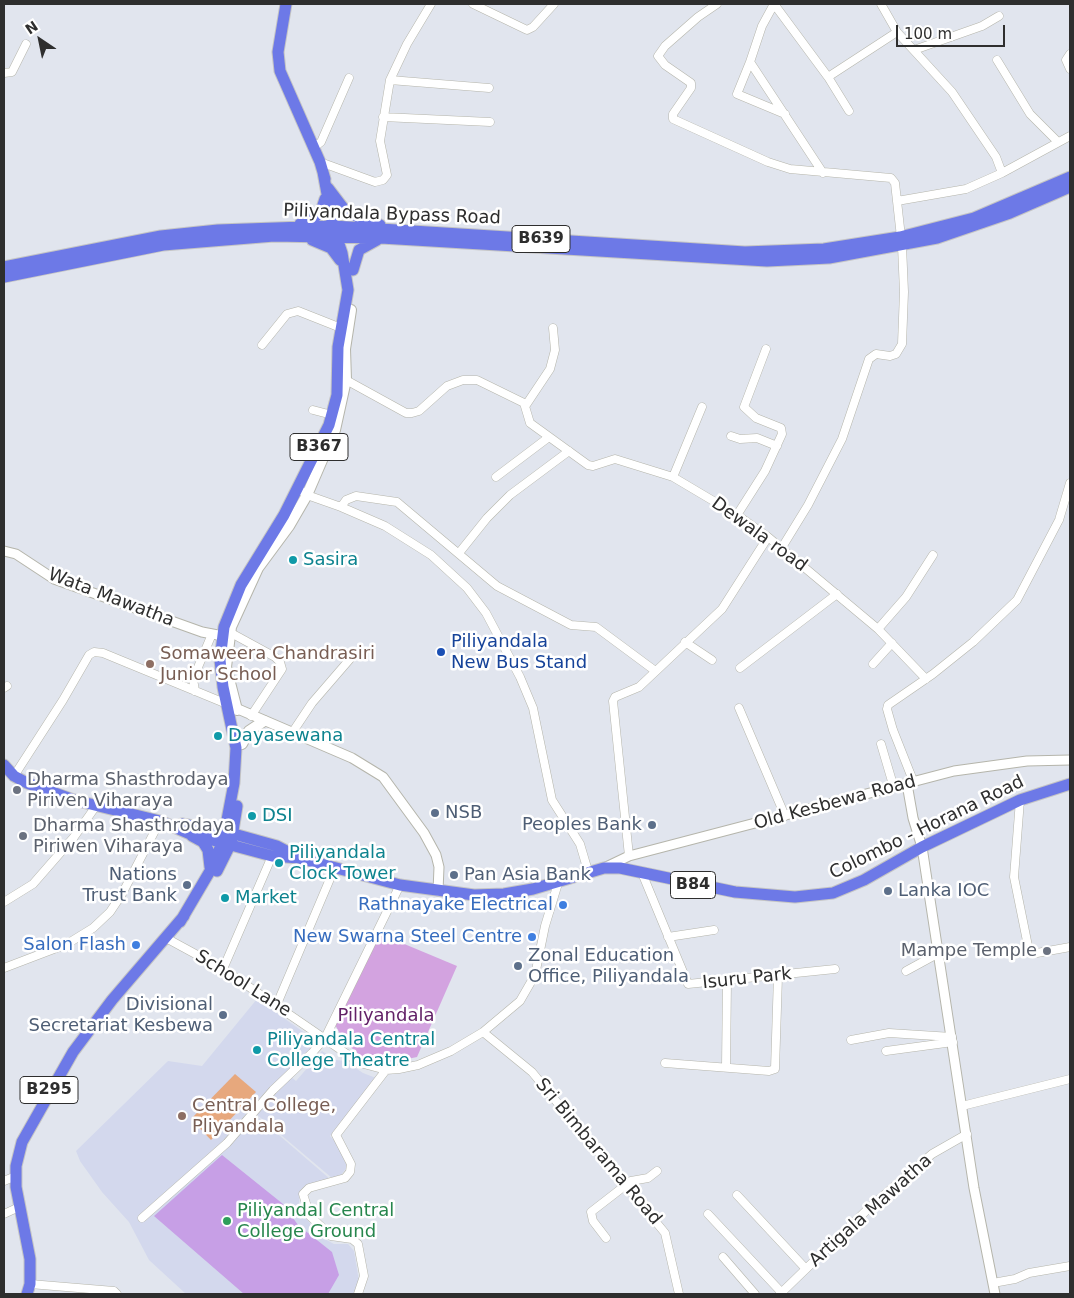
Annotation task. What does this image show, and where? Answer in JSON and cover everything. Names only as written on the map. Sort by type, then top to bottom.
[{"type":"main road","name":"B367","points":[[229,838],[241,783],[242,744],[220,660],[222,634],[240,585],[303,491],[335,430],[351,310],[349,273],[321,167],[280,71],[278,52],[284,4]]},
{"type":"main road","name":"Piliyandala Bypass Road","points":[[4,267],[161,236],[218,230],[286,227],[381,238],[767,261],[829,258],[901,242],[974,218],[1070,177]]},
{"type":"main road","name":"Piliyandala Bypass Road","points":[[4,277],[163,245],[274,236],[304,237],[339,232],[398,230],[745,252],[824,249],[937,238],[1010,213],[1070,187]]},
{"type":"main road","points":[[286,227],[304,223],[320,214],[323,210],[327,190]]},
{"type":"main road","points":[[327,190],[337,202],[360,218],[398,230]]},
{"type":"main road","points":[[304,237],[331,248],[349,273]]},
{"type":"main road","points":[[349,273],[359,250],[381,238]]},
{"type":"main road","name":"B367","points":[[303,491],[330,426],[342,379],[338,346],[348,290],[349,273]]},
{"type":"main road","name":"B367","points":[[229,838],[236,748],[232,707]]},
{"type":"main road","points":[[242,744],[249,731],[264,721]]},
{"type":"main road","name":"B84","points":[[4,765],[14,776],[27,783],[96,806],[162,822],[190,834],[277,846],[299,858]]},
{"type":"main road","name":"Colombo - Horana Road","points":[[299,858],[400,885],[474,895],[504,894],[532,889],[588,871],[604,868],[642,873],[735,892],[795,897],[820,896],[833,893],[864,880],[922,847],[1020,800],[1070,784]]},
{"type":"main road","name":"B84","points":[[162,822],[177,823],[229,838],[272,856],[299,858]]},
{"type":"main road","points":[[190,834],[202,842],[208,850],[210,871]]},
{"type":"main road","name":"B295","points":[[180,922],[229,838]]},
{"type":"main road","name":"B295","points":[[29,1289],[30,1259],[19,1207],[16,1176],[22,1142],[59,1073],[112,1000],[180,922],[210,884],[229,838]]},
{"type":"street","points":[[321,167],[375,182],[383,180],[386,175],[380,141],[390,80],[407,44],[432,4]]},
{"type":"street","points":[[473,4],[527,30],[533,27],[554,4]]},
{"type":"street","points":[[718,4],[691,23],[665,46],[658,56],[665,65],[691,83],[691,88],[673,114],[674,119],[768,162],[790,169],[891,178],[895,184],[897,201],[904,292],[902,344],[896,354],[890,356],[876,354],[869,359],[842,439],[808,504],[781,549]]},
{"type":"street","points":[[786,114],[735,96],[750,62],[762,26],[774,4],[828,77],[849,111]]},
{"type":"street","points":[[881,4],[897,32],[952,92],[996,157],[1002,173]]},
{"type":"street","points":[[914,50],[982,26],[999,16]]},
{"type":"street","points":[[828,77],[897,32]]},
{"type":"street","points":[[4,73],[12,72],[26,44]]},
{"type":"street","points":[[1070,54],[1066,60],[1070,69]]},
{"type":"street","points":[[998,60],[1030,114],[1058,142]]},
{"type":"street","points":[[750,62],[786,114],[823,173]]},
{"type":"street","points":[[314,148],[324,136],[349,78]]},
{"type":"street","points":[[390,80],[489,88]]},
{"type":"street","points":[[383,117],[490,122]]},
{"type":"street","points":[[897,201],[966,189],[1002,173],[1070,136]]},
{"type":"street","points":[[262,345],[286,314],[298,311],[341,328]]},
{"type":"street","points":[[342,379],[406,413],[419,411],[448,386],[462,380],[477,380],[526,405],[550,369],[555,350],[553,328]]},
{"type":"street","points":[[737,514],[765,470],[782,434],[781,428],[756,418],[747,412],[744,404],[766,349]]},
{"type":"street","name":"Dewala road","points":[[526,405],[530,423],[588,465],[598,465],[611,458],[673,477],[737,514],[768,537],[878,629],[926,678]]},
{"type":"street","points":[[673,477],[702,407]]},
{"type":"street","points":[[313,410],[332,415]]},
{"type":"street","points":[[731,436],[740,439],[757,438],[777,446]]},
{"type":"street","points":[[496,477],[549,437]]},
{"type":"street","points":[[459,553],[487,518],[510,494],[569,451]]},
{"type":"street","points":[[995,1294],[974,1188],[953,1040],[922,847],[913,818],[911,784],[887,709],[891,703],[973,642],[1017,600],[1059,520],[1070,483]]},
{"type":"street","points":[[303,491],[385,526],[431,556],[467,588],[486,613],[520,677],[533,708],[552,800],[580,844],[588,871]]},
{"type":"street","points":[[341,507],[346,500],[356,496],[397,502],[497,586],[571,625],[596,627],[654,670]]},
{"type":"street","points":[[629,856],[613,701],[615,697],[639,687],[654,670],[722,608],[768,537]]},
{"type":"street","name":"Wata Mawatha","points":[[4,551],[16,554],[54,579],[222,634]]},
{"type":"street","points":[[878,629],[906,597],[933,555]]},
{"type":"street","points":[[740,668],[837,594]]},
{"type":"street","points":[[195,691],[193,679],[222,634],[275,657],[280,662],[282,669],[251,716]]},
{"type":"street","points":[[685,642],[712,660]]},
{"type":"street","points":[[873,664],[892,643]]},
{"type":"street","points":[[14,776],[63,700],[89,655],[94,652],[103,653],[360,762],[383,777],[419,826],[436,855],[440,867],[438,891]]},
{"type":"street","points":[[292,733],[312,703],[356,652]]},
{"type":"street","points":[[739,708],[785,816]]},
{"type":"street","points":[[881,744],[894,788]]},
{"type":"street","name":"Old Kesbewa Road","points":[[604,868],[629,856],[963,770],[1027,761],[1070,760]]},
{"type":"street","points":[[1020,800],[1014,876],[1028,946],[1031,951],[1038,954],[1070,947]]},
{"type":"street","points":[[4,902],[33,884],[74,837],[96,806]]},
{"type":"street","points":[[4,968],[68,944],[93,928],[110,912],[122,894],[162,822]]},
{"type":"street","points":[[224,969],[272,856]]},
{"type":"street","points":[[276,1004],[336,867]]},
{"type":"street","name":"Isuru Park","points":[[642,873],[688,984],[835,969]]},
{"type":"street","name":"School Lane","points":[[166,938],[224,969],[360,1063],[386,1070],[418,1065],[451,1051],[483,1032],[520,1001],[531,985],[559,880]]},
{"type":"street","points":[[142,1218],[227,1143],[273,1090],[325,1038],[400,885]]},
{"type":"street","points":[[668,937],[714,930]]},
{"type":"street","points":[[906,971],[938,952]]},
{"type":"street","points":[[665,1062],[775,1070],[778,976]]},
{"type":"street","points":[[726,1067],[727,981]]},
{"type":"street","name":"Sri Bimbarama Road","points":[[483,1032],[532,1072],[665,1233],[679,1294]]},
{"type":"street","points":[[851,1040],[889,1033],[953,1040]]},
{"type":"street","points":[[886,1051],[953,1040]]},
{"type":"street","points":[[358,1294],[364,1276],[358,1244],[352,1239],[339,1239],[332,1236],[310,1216],[303,1194],[309,1188],[346,1178],[350,1172],[351,1164],[336,1135],[386,1070]]},
{"type":"street","points":[[962,1106],[1070,1079]]},
{"type":"street","name":"Artigala Mawatha","points":[[781,1294],[869,1208],[932,1154],[966,1134]]},
{"type":"street","points":[[606,1238],[593,1221],[591,1212],[632,1181],[648,1178],[658,1171]]},
{"type":"street","points":[[4,1181],[16,1176]]},
{"type":"street","points":[[737,1195],[806,1269]]},
{"type":"street","points":[[4,1214],[19,1207]]},
{"type":"street","points":[[708,1214],[781,1294]]},
{"type":"street","points":[[723,1257],[755,1294]]},
{"type":"street","points":[[993,1283],[1015,1279],[1029,1273],[1070,1266]]},
{"type":"street","points":[[29,1289],[114,1292],[116,1294]]},
{"type":"shaded area","points":[[257,999],[316,1041],[313,1049],[291,1067],[293,1069],[251,1111],[330,1179],[305,1187],[300,1192],[299,1202],[302,1213],[321,1237],[334,1244],[348,1244],[354,1251],[359,1281],[356,1291],[352,1294],[186,1294],[149,1260],[129,1222],[102,1192],[80,1161],[76,1151],[168,1061],[202,1066]]},
{"type":"shaded area","points":[[322,1051],[336,1060],[345,1061],[363,1073],[376,1078],[330,1136],[339,1145],[347,1167],[341,1175],[332,1178],[255,1113],[290,1076],[296,1081]]},
{"type":"shaded area","points":[[235,1074],[256,1092],[211,1140],[191,1119]]},
{"type":"shaded area","name":"Piliyandal Central College Ground","points":[[222,1155],[283,1204],[298,1225],[332,1252],[339,1275],[328,1294],[244,1294],[154,1216]]},
{"type":"green space","name":"Piliyandala","points":[[378,933],[457,966],[417,1057],[393,1062],[364,1059],[344,1041],[333,1021]]},
{"type":"place","name":"Sasira","points":[[293,560]]},
{"type":"place","name":"Piliyandala New Bus Stand","points":[[441,652]]},
{"type":"place","name":"Somaweera Chandrasiri Junior School","points":[[150,664]]},
{"type":"place","name":"Dayasewana","points":[[218,736]]},
{"type":"place","name":"Dharma Shasthrodaya Piriven Viharaya","points":[[17,790]]},
{"type":"place","name":"NSB","points":[[435,813]]},
{"type":"place","name":"DSI","points":[[252,816]]},
{"type":"place","name":"Peoples Bank","points":[[652,825]]},
{"type":"place","name":"Dharma Shasthrodaya Piriwen Viharaya","points":[[23,836]]},
{"type":"place","name":"Piliyandala Clock Tower","points":[[279,863]]},
{"type":"place","name":"Pan Asia Bank","points":[[454,875]]},
{"type":"place","name":"Nations Trust Bank","points":[[187,885]]},
{"type":"place","name":"Lanka IOC","points":[[888,891]]},
{"type":"place","name":"Market","points":[[225,898]]},
{"type":"place","name":"Rathnayake Electrical","points":[[563,905]]},
{"type":"place","name":"New Swarna Steel Centre","points":[[532,937]]},
{"type":"place","name":"Salon Flash","points":[[136,945]]},
{"type":"place","name":"Mampe Temple","points":[[1047,951]]},
{"type":"place","name":"Zonal Education Office, Piliyandala","points":[[518,966]]},
{"type":"place","name":"Divisional Secretariat Kesbewa","points":[[223,1015]]},
{"type":"place","name":"Piliyandala Central College Theatre","points":[[257,1050]]},
{"type":"place","name":"Central College, Pliyandala","points":[[182,1116]]},
{"type":"place","name":"Piliyandal Central College Ground","points":[[227,1221]]}]
